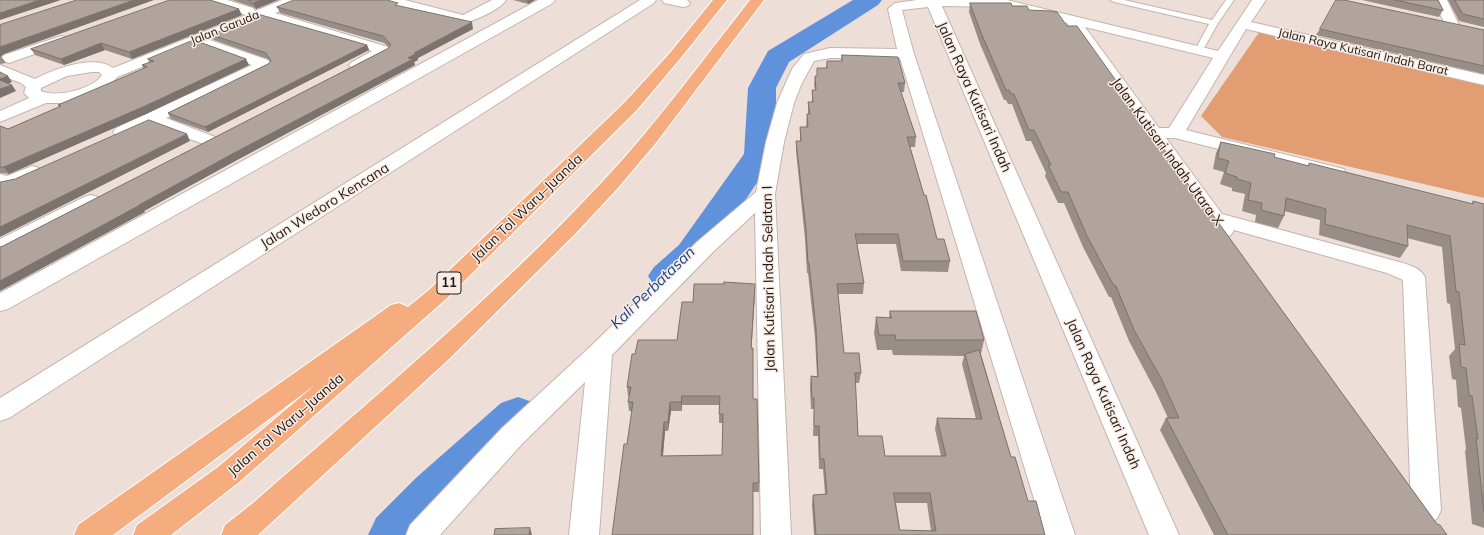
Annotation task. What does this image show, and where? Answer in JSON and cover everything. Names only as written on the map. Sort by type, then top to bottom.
[{"type":"highway","name":"Jalan Tol Waru–Juanda","points":[[148,535],[228,475],[438,294],[630,106],[674,57],[720,0]]},
{"type":"highway","points":[[237,535],[431,361],[542,255],[611,184],[681,102],[757,0]]},
{"type":"highway","points":[[89,535],[402,309],[416,301],[438,294]]},
{"type":"street","points":[[213,0],[383,50],[343,72]]},
{"type":"street","name":"Jalan Garuda","points":[[254,12],[274,0]]},
{"type":"street","name":"Jalan Garuda","points":[[107,71],[254,12],[294,0]]},
{"type":"street","points":[[389,0],[463,19],[468,18],[498,2],[499,0]]},
{"type":"street","points":[[0,302],[548,0]]},
{"type":"street","name":"Jalan Wedoro Kencana","points":[[0,411],[200,286],[649,0]]},
{"type":"street","points":[[669,0],[683,3]]},
{"type":"street","points":[[1060,535],[906,54],[895,9],[900,6],[933,2],[959,0],[987,1],[1019,6],[1073,21],[1222,56]]},
{"type":"street","points":[[1259,0],[1222,56],[1165,133],[1353,176]]},
{"type":"street","points":[[1437,22],[1459,27],[1440,0]]},
{"type":"street","name":"Jalan Raya Kutisari Indah","points":[[933,2],[1164,535]]},
{"type":"street","name":"Jalan Kutisari Indah Utara X","points":[[1073,21],[1165,133],[1214,218],[1237,250]]},
{"type":"street","name":"Jalan Raya Kutisari Indah Barat","points":[[1242,24],[1484,80]]},
{"type":"street","name":"Jalan Garuda","points":[[107,71],[196,40],[222,25]]},
{"type":"street","points":[[4,64],[76,34]]},
{"type":"street","points":[[111,138],[264,65],[263,63],[196,40]]},
{"type":"street","name":"Jalan Kutisari Indah Selatan I","points":[[776,535],[765,194],[772,149],[789,94],[798,74],[809,57],[830,53],[906,54]]},
{"type":"street","points":[[4,64],[27,65],[46,72],[65,71]]},
{"type":"street","points":[[4,64],[27,80],[37,93]]},
{"type":"street","points":[[0,107],[37,93],[61,98],[82,94],[103,84],[109,78],[107,71],[79,68],[46,78],[37,93],[0,117]]},
{"type":"street","points":[[153,119],[216,138],[188,152]]},
{"type":"street","points":[[0,180],[9,182],[48,165]]},
{"type":"street","points":[[0,247],[105,194]]},
{"type":"street","points":[[421,535],[512,436],[600,352],[706,246],[765,194]]},
{"type":"street","points":[[1214,218],[1395,268],[1407,272],[1414,277],[1426,510]]},
{"type":"street","points":[[584,535],[600,352]]},
{"type":"street","points":[[1403,478],[1440,529]]},
{"type":"lane","points":[[1114,0],[1214,23]]},
{"type":"lane","points":[[1199,50],[1214,23],[1230,0]]},
{"type":"shaded area","points":[[1260,31],[1484,83],[1484,198],[1222,137],[1201,116]]},
{"type":"building","points":[[0,0],[40,0],[0,13]]},
{"type":"building","points":[[77,0],[134,0],[0,47],[0,25]]},
{"type":"building","points":[[170,0],[210,0],[239,9],[129,52],[101,43],[61,59],[31,49]]},
{"type":"building","points":[[249,0],[261,0],[253,3]]},
{"type":"building","points":[[294,0],[387,0],[398,3],[395,5],[472,22],[414,53],[417,53],[408,58],[413,59],[234,153],[0,281],[0,247],[387,49],[391,45],[383,36],[277,7]]},
{"type":"building","points":[[1336,0],[1344,0],[1484,30],[1484,66],[1320,29]]},
{"type":"building","points":[[1395,0],[1438,0],[1443,10]]},
{"type":"building","points":[[1455,0],[1484,0],[1484,19],[1463,14]]},
{"type":"building","points":[[970,3],[1011,3],[1012,6],[1027,6],[1029,10],[1057,12],[1067,26],[1077,26],[1127,96],[1123,96],[1164,149],[1206,210],[1207,207],[1437,524],[1440,525],[1447,535],[1228,535],[1166,418],[1179,418],[1162,380],[1134,330],[1116,286],[1114,286],[1087,236],[1068,192],[1061,192],[1048,165],[1051,165],[1034,130],[1029,130],[1014,94],[1011,94],[1009,90],[1006,90]]},
{"type":"building","points":[[261,15],[367,45],[205,127],[168,113],[268,64],[271,61],[266,53],[212,35]]},
{"type":"building","points":[[194,40],[246,59],[143,107],[4,167],[0,167],[0,126],[8,129],[61,106],[58,105],[147,67],[142,65],[154,61],[148,59]]},
{"type":"building","points":[[842,55],[898,57],[905,83],[898,83],[916,137],[907,137],[924,195],[926,195],[937,239],[944,239],[950,261],[903,261],[898,234],[855,234],[864,283],[837,284],[844,353],[859,353],[861,373],[855,373],[858,436],[882,436],[885,456],[946,456],[937,418],[982,419],[965,354],[979,350],[1011,457],[1015,457],[1028,501],[1036,501],[1045,535],[816,535],[813,495],[827,494],[824,459],[820,459],[819,426],[814,426],[814,398],[812,398],[811,376],[818,377],[816,328],[796,141],[801,141],[800,127],[808,127],[807,114],[810,114],[808,102],[813,102],[812,90],[816,90],[815,76],[817,76],[817,68],[827,68],[827,61],[842,61]],"holes":[[[894,493],[930,493],[936,531],[900,530]]]},
{"type":"building","points":[[0,72],[8,76],[0,79]]},
{"type":"building","points":[[0,80],[12,85],[0,89]]},
{"type":"building","points":[[149,120],[187,134],[0,227],[0,182],[15,179]]},
{"type":"building","points":[[1221,142],[1275,154],[1274,157],[1309,166],[1309,163],[1473,204],[1473,201],[1484,204],[1484,512],[1476,438],[1478,439],[1472,396],[1469,395],[1466,368],[1461,367],[1459,344],[1465,345],[1459,292],[1456,291],[1450,236],[1407,225],[1408,246],[1325,224],[1326,209],[1286,198],[1284,216],[1261,210],[1262,203],[1248,200],[1251,183],[1237,179],[1237,177],[1225,173],[1229,161],[1218,158]]},
{"type":"building","points":[[724,282],[755,284],[751,348],[753,348],[753,399],[757,399],[759,483],[753,483],[753,535],[612,535],[624,444],[627,444],[633,402],[628,402],[631,387],[627,387],[632,354],[635,354],[638,340],[677,340],[682,302],[693,302],[694,284],[724,284]],"holes":[[[682,396],[720,396],[719,414],[723,414],[722,455],[661,456],[664,422],[668,422],[670,402],[681,402]]]},
{"type":"building","points":[[890,311],[976,311],[984,340],[896,340],[895,335],[879,335],[876,317],[891,318]]},
{"type":"building","points":[[530,528],[529,535],[494,535],[495,529]]},
{"type":"waterway","name":"Kali Perbatasan","points":[[668,276],[692,253],[760,154],[762,88],[778,57],[870,0]]},
{"type":"waterway","name":"Kali Perbatasan","points":[[395,535],[435,493],[518,416]]}]
